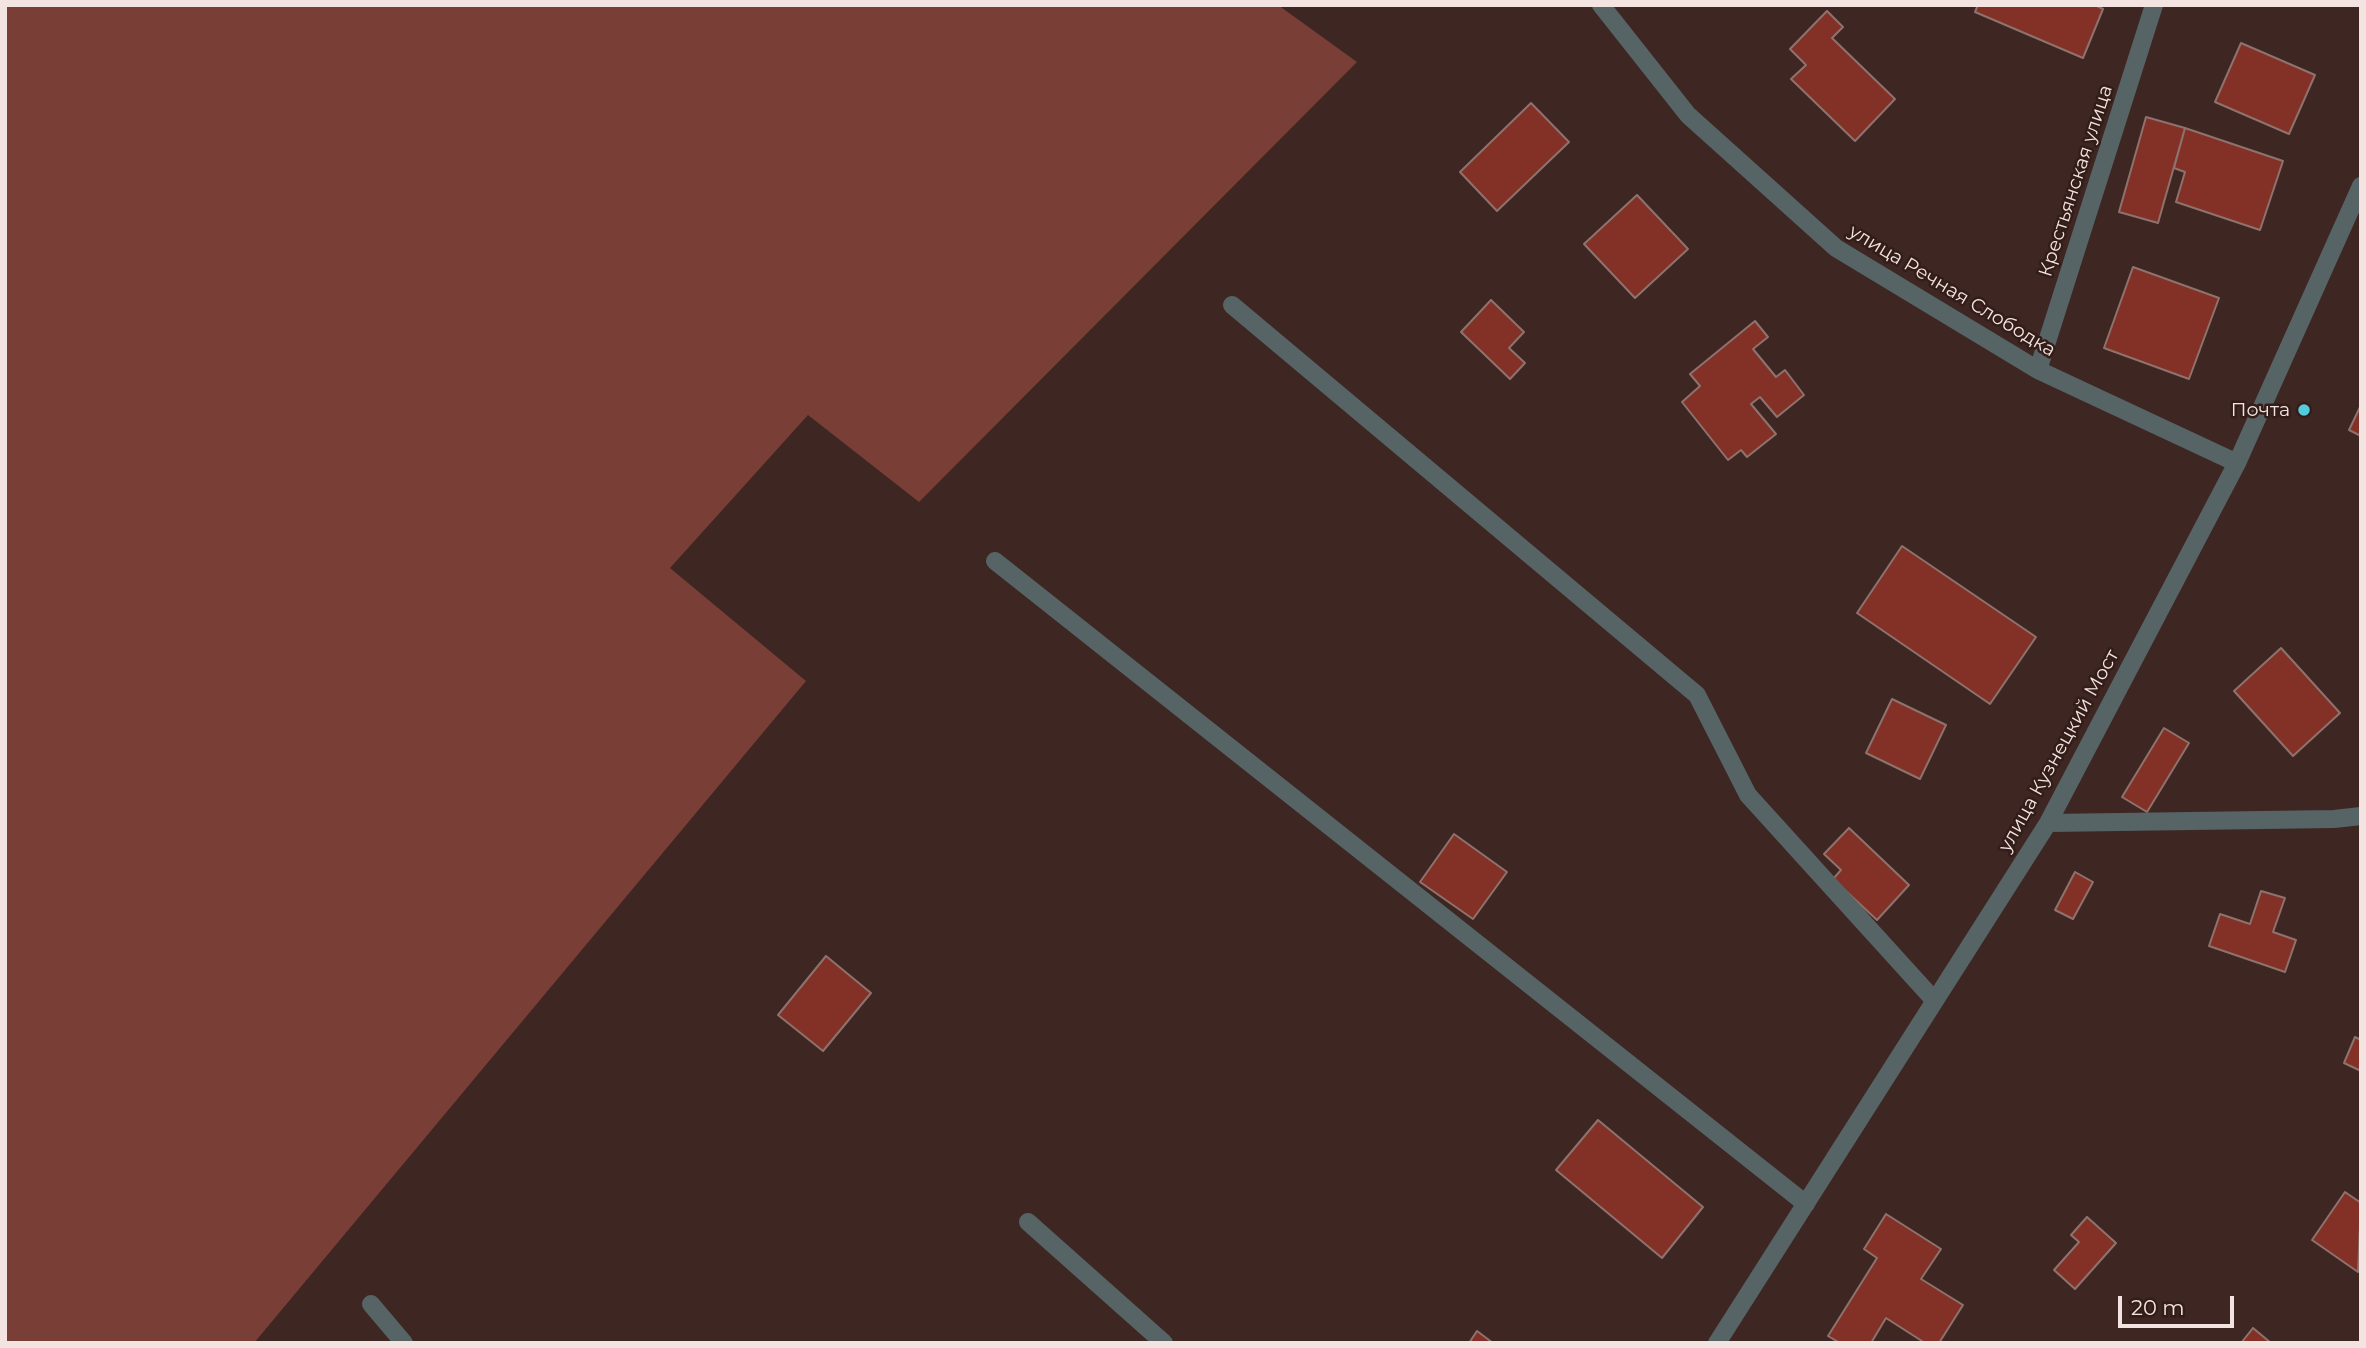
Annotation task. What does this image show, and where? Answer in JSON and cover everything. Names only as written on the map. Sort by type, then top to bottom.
[{"type":"street","name":"улица Речная Слободка","points":[[1601,5],[1688,115],[1836,248],[2038,370],[2237,463]]},
{"type":"street","name":"Крестьянская улица","points":[[2038,370],[2154,5]]},
{"type":"street","name":"улица Кузнецкий Мост","points":[[1717,1343],[2048,823],[2237,463],[2361,186]]},
{"type":"street","points":[[1232,305],[1697,695],[1748,795],[1934,1000]]},
{"type":"street","points":[[995,561],[1806,1204]]},
{"type":"street","points":[[2048,823],[2334,819],[2361,816]]},
{"type":"street","points":[[1028,1222],[1164,1343]]},
{"type":"street","points":[[371,1304],[404,1343]]},
{"type":"shaded area","points":[[5,5],[1278,5],[1357,62],[919,502],[808,415],[670,568],[806,681],[254,1343],[5,1343]]},
{"type":"building","points":[[1978,5],[2095,5],[2103,9],[2083,58],[1975,12]]},
{"type":"building","points":[[1827,11],[1843,27],[1832,38],[1895,99],[1855,141],[1791,79],[1806,65],[1790,49]]},
{"type":"building","points":[[2241,43],[2315,75],[2289,134],[2215,102]]},
{"type":"building","points":[[1531,103],[1569,142],[1497,211],[1460,172]]},
{"type":"building","points":[[2146,117],[2185,128],[2158,223],[2119,212]]},
{"type":"building","points":[[2185,128],[2283,161],[2260,230],[2176,202],[2185,172],[2174,168]]},
{"type":"building","points":[[1637,195],[1688,249],[1635,298],[1584,244]]},
{"type":"building","points":[[2133,267],[2219,298],[2189,379],[2104,348]]},
{"type":"building","points":[[1491,300],[1524,332],[1509,348],[1525,363],[1510,379],[1461,332]]},
{"type":"building","points":[[1755,321],[1768,337],[1753,349],[1776,377],[1785,370],[1804,395],[1777,417],[1760,397],[1751,404],[1776,434],[1747,457],[1741,450],[1728,460],[1682,402],[1700,386],[1690,374]]},
{"type":"building","points":[[2361,405],[2361,436],[2349,430]]},
{"type":"building","points":[[1902,546],[2036,637],[1990,704],[1857,613]]},
{"type":"building","points":[[2281,648],[2340,713],[2293,756],[2234,691]]},
{"type":"building","points":[[1892,699],[1946,725],[1920,779],[1866,753]]},
{"type":"building","points":[[2164,728],[2189,743],[2147,812],[2122,797]]},
{"type":"building","points":[[1849,828],[1909,885],[1877,920],[1833,879],[1841,870],[1824,854]]},
{"type":"building","points":[[1454,834],[1507,872],[1473,919],[1420,882]]},
{"type":"building","points":[[2075,872],[2093,882],[2073,919],[2055,910]]},
{"type":"building","points":[[2261,891],[2285,898],[2273,932],[2296,940],[2285,972],[2209,946],[2220,914],[2250,924]]},
{"type":"building","points":[[826,956],[871,993],[823,1051],[778,1015]]},
{"type":"building","points":[[2355,1037],[2361,1040],[2361,1071],[2344,1063]]},
{"type":"building","points":[[1598,1120],[1703,1207],[1662,1258],[1556,1170]]},
{"type":"building","points":[[2345,1192],[2361,1203],[2358,1272],[2312,1240]]},
{"type":"building","points":[[1886,1214],[1941,1249],[1921,1279],[1963,1305],[1939,1343],[1925,1343],[1886,1318],[1871,1343],[1840,1343],[1828,1336],[1877,1258],[1864,1249]]},
{"type":"building","points":[[2087,1217],[2116,1243],[2075,1289],[2054,1270],[2079,1242],[2071,1235]]},
{"type":"building","points":[[2253,1328],[2271,1343],[2241,1343]]},
{"type":"building","points":[[1477,1331],[1493,1343],[1469,1343]]},
{"type":"place","name":"Почта","points":[[2304,410]]}]
